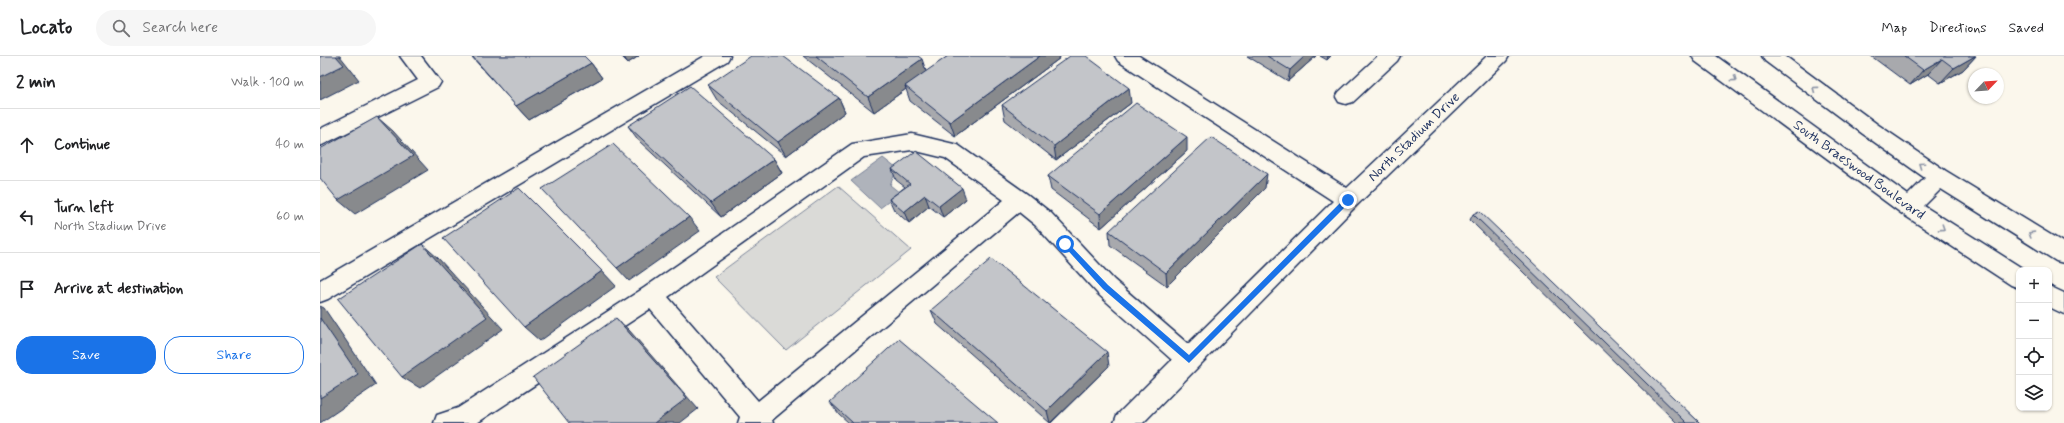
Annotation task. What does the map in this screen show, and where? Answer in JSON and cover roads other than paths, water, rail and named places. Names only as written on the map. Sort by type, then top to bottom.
[{"type":"main road","points":[[320,138],[431,82],[410,56]]},
{"type":"main road","points":[[320,292],[720,56]]},
{"type":"main road","points":[[1125,56],[1348,200]]},
{"type":"main road","points":[[1346,97],[1390,56]]},
{"type":"main road","name":"South Braeswood Boulevard","points":[[1702,56],[1909,207],[2016,276]]},
{"type":"main road","name":"North Stadium Drive","points":[[1126,423],[1492,58]]},
{"type":"main road","points":[[1773,59],[1939,177],[2064,254]]},
{"type":"main road","points":[[459,421],[652,295],[859,150],[912,142],[951,151],[1019,200],[1043,219],[1106,287],[1189,360]]},
{"type":"main road","points":[[1909,207],[1939,177]]},
{"type":"main road","points":[[652,295],[756,421],[1019,200]]},
{"type":"main road","points":[[2052,298],[2064,304]]}]
